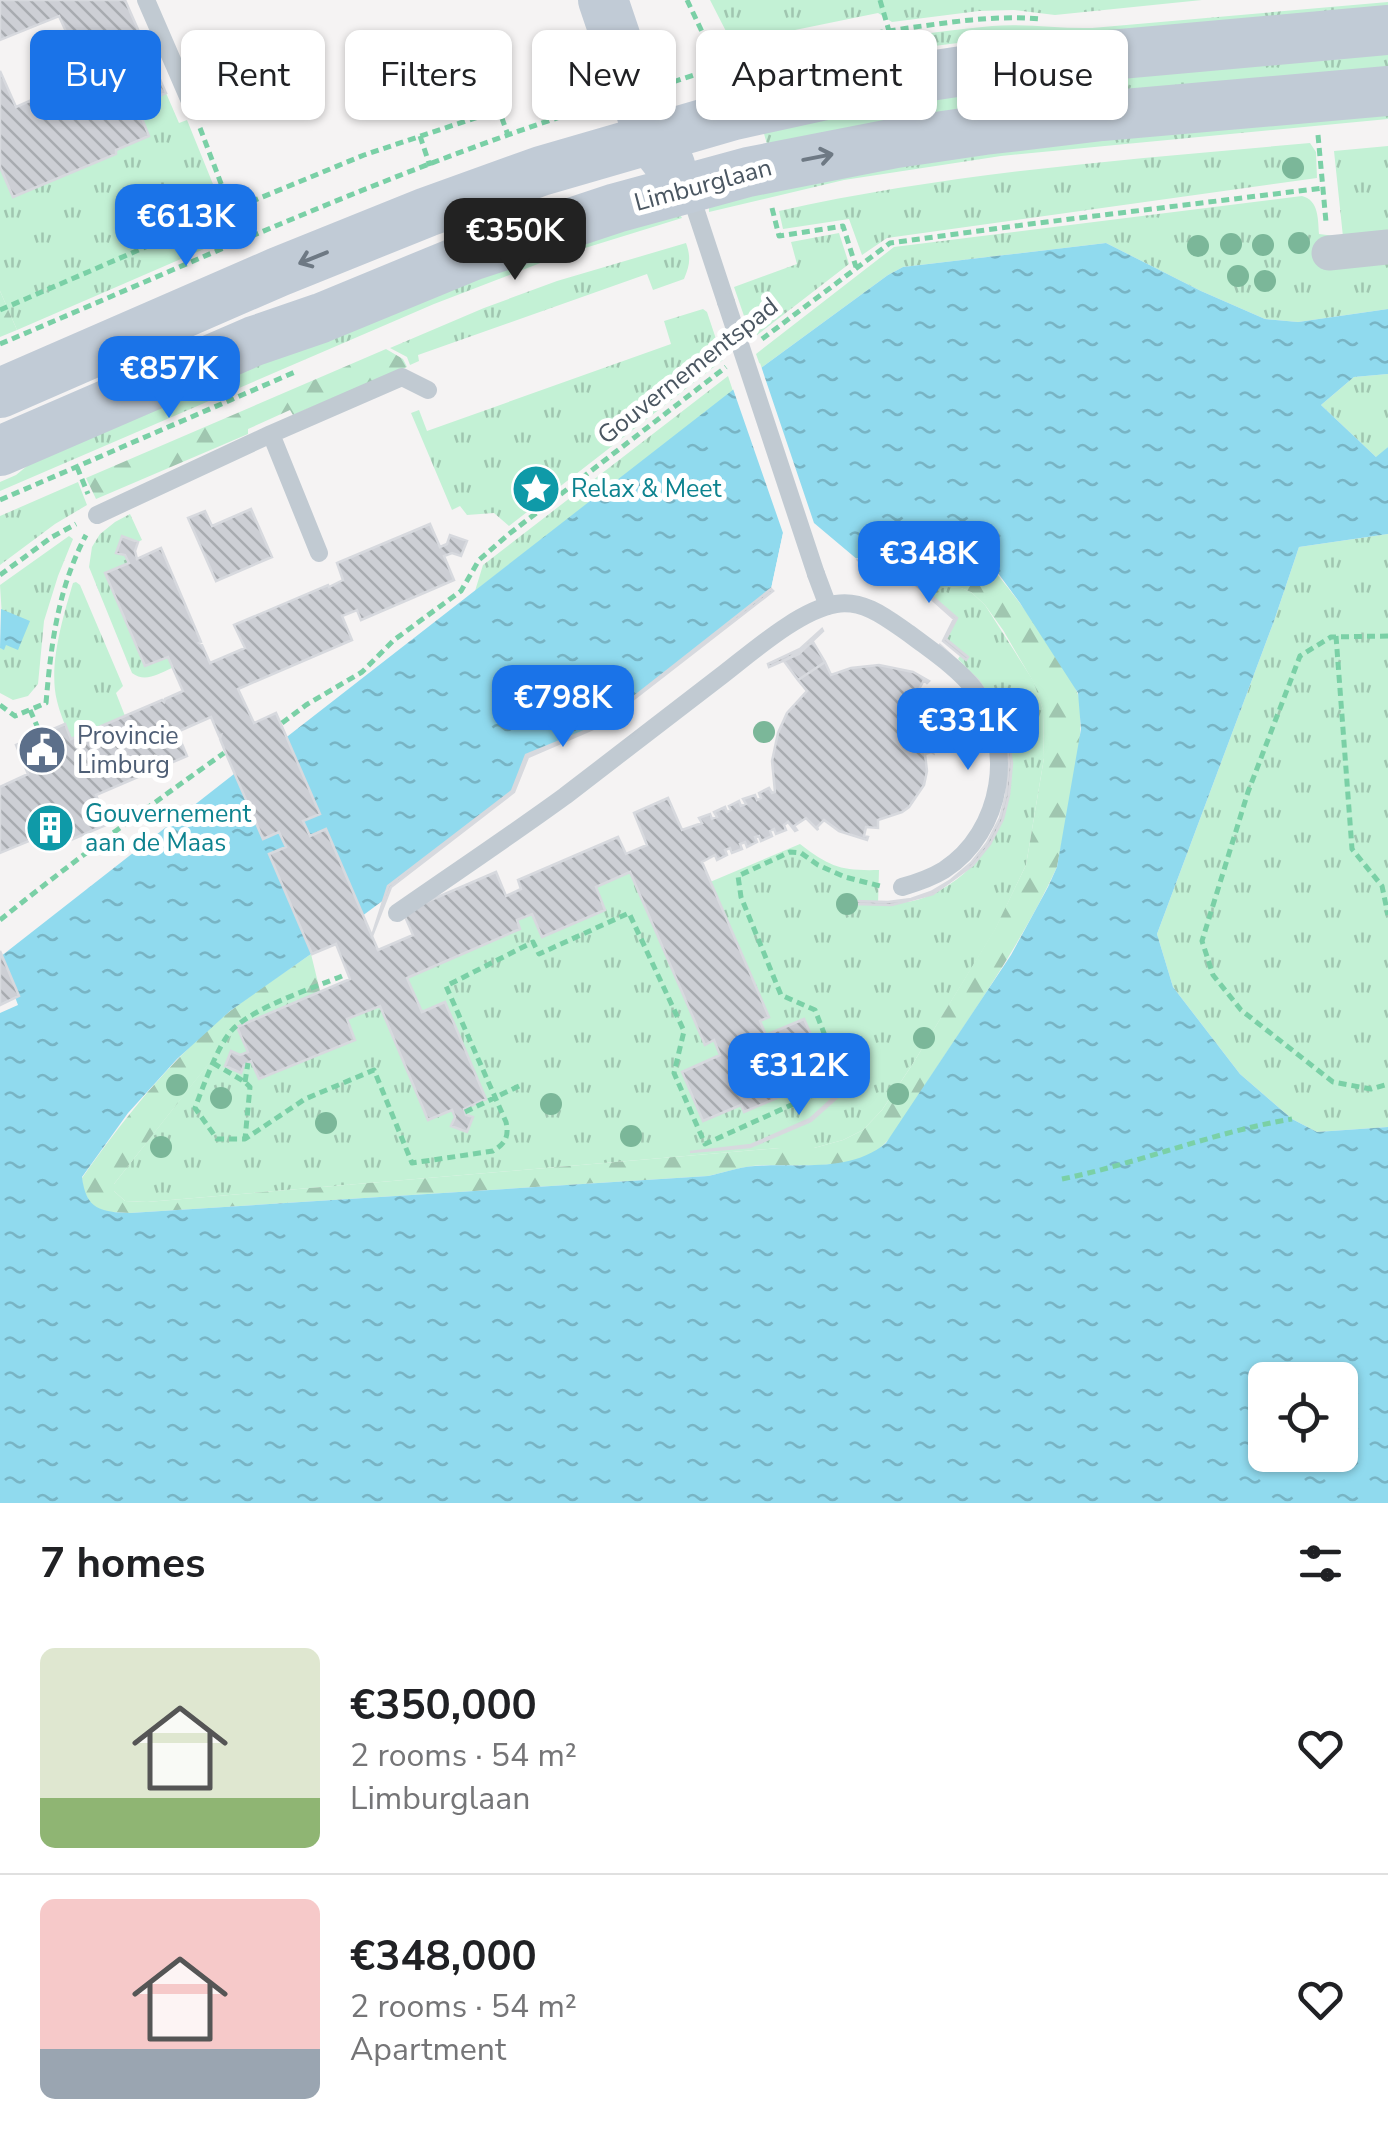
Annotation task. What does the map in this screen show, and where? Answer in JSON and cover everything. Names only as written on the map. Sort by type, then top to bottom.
[{"type":"main road","points":[[614,6],[661,136],[689,188]]},
{"type":"main road","points":[[559,166],[588,134],[609,94],[614,6]]},
{"type":"main road","points":[[0,393],[427,212],[559,166],[762,108],[871,85],[1008,64],[1388,30]]},
{"type":"main road","name":"Limburglaan","points":[[0,450],[254,340],[321,318],[474,255],[616,208],[748,172],[984,130],[1388,91]]},
{"type":"street","points":[[1328,253],[1388,246]]},
{"type":"lane","points":[[146,0],[181,81]]},
{"type":"lane","points":[[689,188],[828,606]]},
{"type":"lane","points":[[97,515],[402,377],[428,390]]},
{"type":"lane","points":[[272,434],[319,553]]},
{"type":"lane","points":[[397,913],[562,798],[788,625],[838,604],[863,606],[893,622],[943,660],[973,686],[994,727],[999,778],[981,830],[944,869],[902,887]]},
{"type":"path","points":[[686,0],[701,30]]},
{"type":"path","points":[[880,0],[889,30]]},
{"type":"path","points":[[686,78],[696,74]]},
{"type":"path","points":[[0,310],[364,155],[499,110],[508,134]]},
{"type":"path","name":"Gouvernementspad","points":[[762,340],[890,243],[1324,188],[1318,135]]},
{"type":"path","points":[[420,136],[434,178]]},
{"type":"path","points":[[844,226],[856,267]]},
{"type":"path","name":"Gouvernementspad","points":[[282,724],[362,672],[394,640],[461,591],[479,560],[509,534],[730,364]]},
{"type":"path","points":[[0,575],[52,538],[97,515]]},
{"type":"path","points":[[0,705],[15,716],[46,703],[50,654],[67,574],[97,515]]},
{"type":"path","points":[[1388,636],[1331,636],[1300,656],[1248,792],[1202,941],[1212,975],[1241,1010],[1332,1082],[1371,1089],[1388,1084]]},
{"type":"path","points":[[1336,636],[1352,850],[1382,886],[1388,915]]},
{"type":"path","points":[[30,710],[41,735]]},
{"type":"path","points":[[0,920],[224,753]]},
{"type":"path","points":[[342,976],[265,1008],[232,1029],[195,1108],[217,1139],[245,1139],[305,1099],[374,1070],[412,1164],[493,1151],[503,1145],[508,1134],[506,1122],[446,986],[534,942],[539,954],[629,912],[684,1031],[674,1073],[705,1144],[831,1086],[838,1069],[815,1010],[781,995],[741,898],[738,876],[790,852],[801,853],[845,877],[878,886]]},
{"type":"path","points":[[213,1063],[250,1087],[245,1139]]},
{"type":"path","points":[[245,1082],[248,1063]]},
{"type":"path","points":[[466,1112],[520,1086]]},
{"type":"path","points":[[1062,1178],[1105,1170],[1255,1126],[1292,1120]]},
{"type":"green space","points":[[710,0],[1202,0],[1055,15],[979,11],[892,22],[878,13],[795,30],[725,30]]},
{"type":"green space","points":[[1388,2],[1388,15],[1128,37],[1128,30],[957,30],[957,43],[937,46],[937,33],[961,29],[1017,25],[1092,28]]},
{"type":"green space","points":[[1388,45],[1388,82],[1128,113],[1128,75]]},
{"type":"green space","points":[[166,93],[179,123],[187,120],[234,236],[17,330],[0,291],[0,167],[14,197],[115,154],[116,150],[149,136],[143,120],[161,120],[161,95]]},
{"type":"green space","points":[[957,95],[957,120],[1066,120],[770,155],[761,123],[937,120],[937,97]]},
{"type":"green space","points":[[1388,98],[1388,119],[1001,156],[844,180],[709,212],[709,202],[720,188]]},
{"type":"green space","points":[[1310,143],[1316,152],[1317,178],[887,238],[862,255],[849,219],[783,229],[779,211],[977,177]]},
{"type":"green space","points":[[1388,146],[1388,309],[1298,322],[1265,319],[1106,243],[903,267],[761,368],[756,354],[894,247],[1302,196],[1315,206],[1319,234],[1343,237],[1334,151]]},
{"type":"green space","points":[[678,211],[682,218],[556,257],[434,304],[0,491],[0,482],[16,475],[58,441],[286,343]]},
{"type":"green space","points":[[839,233],[849,264],[752,339],[734,287],[797,264],[791,242]]},
{"type":"green space","points":[[686,243],[689,261],[684,279],[653,290],[647,274],[418,355],[419,361],[410,365],[407,357],[390,348],[557,281]]},
{"type":"green space","points":[[0,291],[17,330],[0,337]]},
{"type":"green space","points":[[703,309],[723,360],[509,526],[494,513],[467,515],[460,506],[452,510],[411,413],[419,410],[427,431],[671,344],[664,321]]},
{"type":"green space","points":[[386,349],[403,359],[407,367],[293,415],[290,410],[248,429],[248,434],[96,499],[86,478]]},
{"type":"green space","points":[[1388,374],[1388,447],[1377,458],[1321,405],[1354,377]]},
{"type":"green space","points":[[728,376],[733,391],[475,591],[483,565]]},
{"type":"green space","points":[[78,482],[87,505],[0,565],[0,516]]},
{"type":"green space","points":[[130,514],[142,540],[116,552],[125,555],[129,563],[105,574],[145,666],[168,657],[172,668],[147,677],[132,673],[89,567],[92,547],[100,534]]},
{"type":"green space","points":[[1388,534],[1388,1127],[1317,1132],[1292,1119],[1240,1074],[1173,987],[1157,934],[1299,547]]},
{"type":"green space","points":[[69,536],[73,539],[44,621],[38,684],[28,696],[13,700],[0,693],[0,648],[4,649],[0,585]]},
{"type":"green space","points":[[939,549],[977,554],[1017,599],[1075,687],[1080,738],[1057,867],[996,977],[903,1121],[880,1148],[846,1163],[752,1166],[708,1176],[130,1213],[93,1207],[83,1190],[82,1178],[150,1090],[229,1012],[311,954],[320,991],[236,1029],[114,1184],[114,1191],[125,1201],[814,1148],[863,1130],[882,1110],[912,1065],[995,929],[1026,865],[1044,758],[1043,710],[1034,683],[985,605],[961,588],[926,592],[894,563]]},
{"type":"green space","points":[[76,582],[123,686],[116,693],[125,716],[71,739],[57,701],[54,673],[61,626]]},
{"type":"green space","points":[[947,587],[971,592],[985,605],[1034,682],[1043,710],[1044,758],[1026,865],[995,930],[912,1065],[882,1110],[863,1130],[814,1148],[147,1202],[125,1201],[114,1191],[114,1184],[237,1027],[248,1052],[240,1055],[231,1051],[225,1066],[240,1073],[251,1061],[259,1078],[355,1040],[347,1019],[380,1006],[428,1119],[452,1110],[452,1126],[467,1132],[473,1117],[464,1109],[486,1098],[446,1003],[422,1012],[407,978],[520,929],[517,920],[532,914],[543,937],[605,910],[596,887],[630,872],[704,1044],[714,1040],[720,1055],[703,1121],[741,1105],[745,1112],[791,1092],[788,1084],[825,1069],[804,1019],[766,1035],[760,1021],[769,1016],[710,882],[800,844],[836,866],[879,870],[878,905],[924,898],[954,882],[974,864],[1002,818],[1012,766],[1009,739],[1000,713],[987,691],[958,659],[968,657],[946,639],[957,618],[926,592]]},
{"type":"water","points":[[1106,243],[1265,319],[1298,322],[1388,309],[1388,374],[1354,377],[1321,405],[1376,457],[1388,447],[1388,534],[1299,547],[1157,934],[1173,987],[1240,1074],[1292,1119],[1317,1132],[1388,1127],[1388,1503],[0,1503],[0,1013],[18,1005],[0,957],[257,753],[288,736],[761,368],[903,267]],"holes":[[[813,524],[854,559],[881,552],[894,563],[939,549],[962,549],[992,565],[1078,693],[1081,729],[1057,867],[1048,887],[1011,955],[886,1143],[857,1159],[840,1163],[749,1167],[708,1176],[130,1213],[103,1210],[91,1203],[82,1177],[128,1113],[177,1059],[230,1011],[385,899],[389,886],[512,791],[526,755],[597,726],[771,589],[783,533]]]},
{"type":"water","points":[[1,609],[30,621],[18,650],[6,645],[4,650],[0,648]]},
{"type":"pier","points":[[760,363],[814,523],[858,560],[850,562],[813,529],[787,537],[777,587],[771,589],[783,533],[732,386]]},
{"type":"building","points":[[0,0],[125,0],[138,30],[65,30],[59,16],[0,40]]},
{"type":"building","points":[[0,71],[16,107],[30,101],[30,120],[143,120],[149,136],[13,197],[0,167]]},
{"type":"building","points":[[251,509],[272,557],[216,581],[188,518],[205,511],[212,526]]},
{"type":"building","name":"Gouvernement aan de Maas","points":[[430,524],[440,547],[447,544],[450,535],[467,541],[461,556],[444,556],[454,580],[361,620],[357,610],[342,616],[352,640],[238,689],[254,723],[276,713],[320,814],[303,821],[310,836],[326,829],[378,950],[413,935],[403,912],[496,872],[506,896],[521,889],[518,880],[618,837],[626,854],[647,845],[634,813],[668,798],[682,830],[702,823],[699,818],[710,814],[712,819],[717,817],[714,812],[725,807],[727,812],[731,810],[729,806],[739,801],[741,806],[746,804],[743,799],[755,795],[757,800],[761,798],[759,793],[769,788],[775,792],[772,761],[778,733],[787,713],[807,691],[798,680],[825,662],[831,675],[879,665],[913,672],[929,681],[924,680],[917,693],[931,703],[921,712],[942,739],[929,741],[933,753],[925,754],[924,785],[909,807],[878,820],[878,828],[866,827],[867,840],[839,831],[824,820],[818,830],[806,818],[794,826],[795,831],[788,822],[784,825],[786,830],[776,834],[774,829],[770,831],[772,836],[761,841],[759,836],[755,837],[757,842],[747,847],[745,842],[740,844],[742,849],[732,853],[730,848],[725,850],[727,855],[717,860],[715,855],[702,862],[769,1017],[760,1021],[766,1035],[804,1019],[826,1068],[788,1084],[791,1092],[744,1112],[741,1105],[703,1121],[682,1072],[720,1055],[714,1040],[705,1045],[630,872],[596,887],[605,910],[542,937],[532,914],[517,920],[520,929],[407,978],[422,1012],[445,1002],[486,1099],[464,1109],[466,1115],[473,1117],[467,1132],[451,1126],[455,1117],[452,1110],[428,1120],[380,1006],[347,1019],[355,1040],[259,1079],[251,1061],[241,1073],[225,1066],[231,1051],[240,1055],[248,1052],[237,1027],[350,979],[336,944],[312,954],[269,854],[286,847],[279,832],[263,839],[211,717],[177,732],[187,756],[96,795],[108,824],[59,845],[53,831],[0,853],[0,787],[28,774],[16,745],[65,724],[71,739],[183,691],[168,657],[145,666],[105,573],[129,563],[125,555],[116,553],[122,536],[138,542],[137,559],[161,548],[210,663],[245,648],[234,625],[343,580],[337,563]]},
{"type":"building","points":[[881,552],[957,618],[946,639],[968,657],[966,660],[943,641],[954,619],[881,554],[858,560]]},
{"type":"building","points":[[771,589],[598,727],[528,757],[514,792],[391,887],[372,936],[388,886],[512,791],[526,755],[597,726]]},
{"type":"building","points":[[822,629],[799,654],[769,667],[768,664],[800,649]]},
{"type":"building","points":[[813,642],[825,662],[798,680],[784,661]]},
{"type":"building","points":[[940,645],[978,680],[1001,716],[1012,763],[1003,819],[973,865],[933,894],[892,905],[854,904],[911,899],[931,892],[971,863],[1000,818],[1009,763],[999,717]]},
{"type":"building","points":[[0,951],[19,996],[0,1005]]},
{"type":"building","points":[[857,1076],[811,1121],[750,1147],[690,1152],[751,1145],[810,1119]]},
{"type":"place","name":"Relax & Meet","points":[[536,489]]},
{"type":"place","name":"Provincie Limburg","points":[[42,750]]},
{"type":"place","name":"Gouvernement aan de Maas","points":[[50,828]]}]
